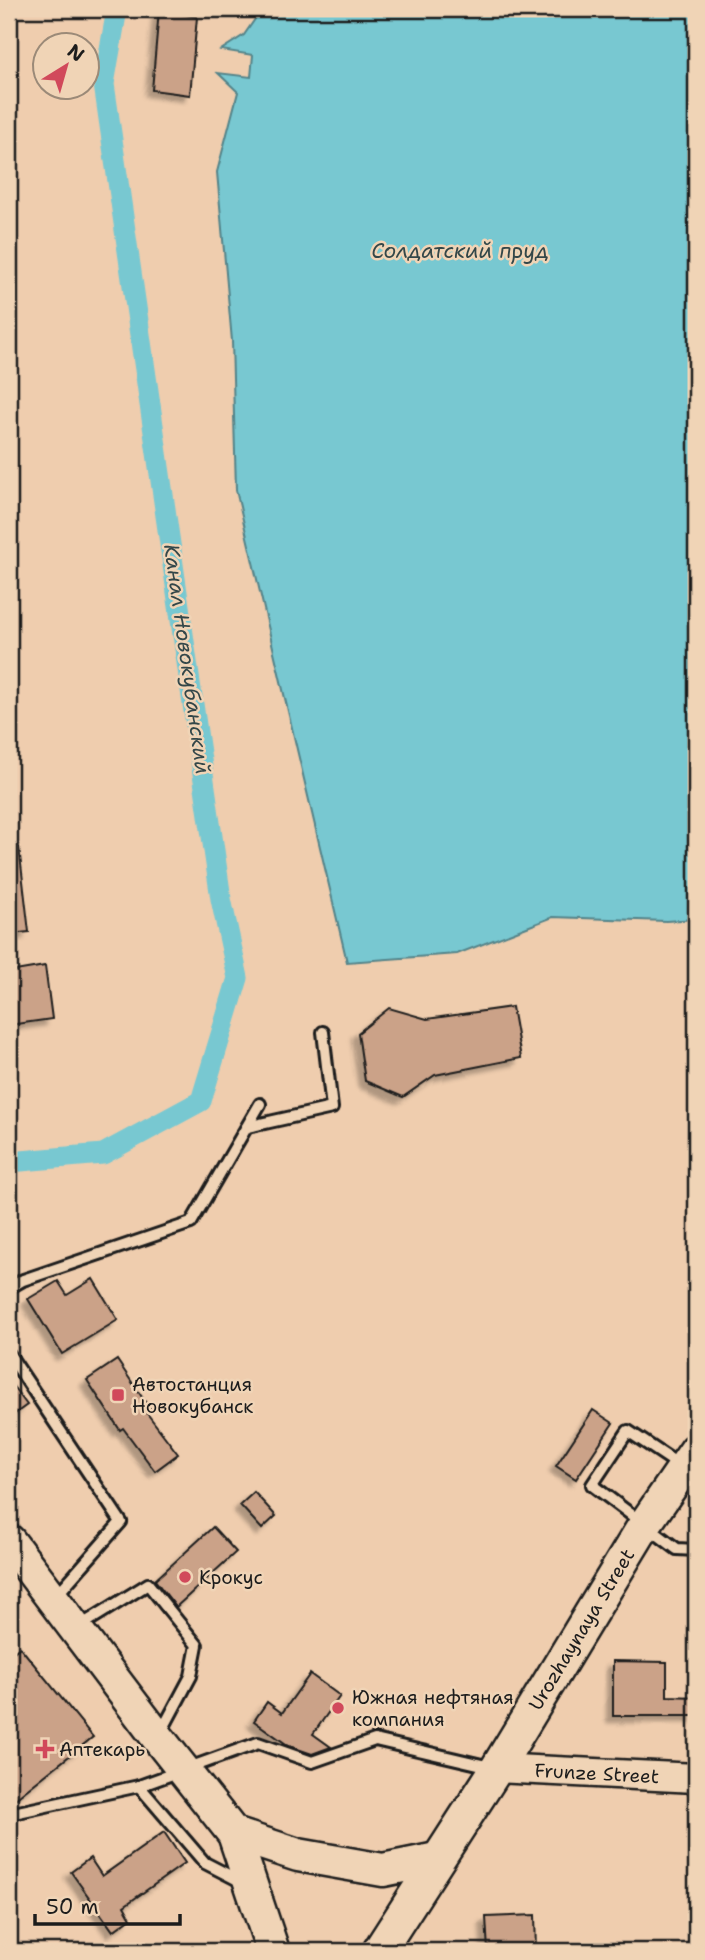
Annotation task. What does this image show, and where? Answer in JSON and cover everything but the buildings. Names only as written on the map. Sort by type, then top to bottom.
[{"type":"main road","name":"Urozhaynaya Street","points":[[379,1951],[497,1768],[645,1524],[690,1459]]},
{"type":"main road","points":[[9,1541],[234,1834],[273,1951]]},
{"type":"main road","points":[[234,1834],[298,1855],[383,1870],[437,1859]]},
{"type":"street","name":"Frunze Street","points":[[497,1768],[696,1778]]},
{"type":"lane","points":[[247,1127],[332,1108],[323,1032]]},
{"type":"lane","points":[[9,1288],[23,1280],[191,1223],[260,1104]]},
{"type":"lane","points":[[9,1354],[121,1522],[52,1600]]},
{"type":"lane","points":[[690,1459],[628,1431],[592,1485],[677,1549],[696,1550]]},
{"type":"lane","points":[[75,1630],[148,1584],[197,1645],[191,1676],[158,1738]]},
{"type":"lane","points":[[9,1814],[139,1786],[184,1772],[258,1743],[312,1762],[375,1740],[497,1768]]},
{"type":"lane","points":[[139,1786],[205,1863],[251,1886]]},
{"type":"water","name":"Солдатский пруд","points":[[262,9],[696,9],[696,919],[666,921],[553,917],[457,954],[347,962],[236,490],[232,341],[217,172],[238,92],[218,73],[251,77],[253,55],[221,50],[244,35]]},
{"type":"waterway","name":"Канал Новокубанский","points":[[9,1162],[103,1154],[201,1101],[238,978],[221,899],[104,84],[117,9]]},
{"type":"place","name":"Автостанция Новокубанск","points":[[118,1395]]},
{"type":"place","name":"Крокус","points":[[185,1577]]},
{"type":"place","name":"Южная нефтяная компания","points":[[338,1708]]},
{"type":"place","name":"Аптекарь","points":[[45,1749]]}]
